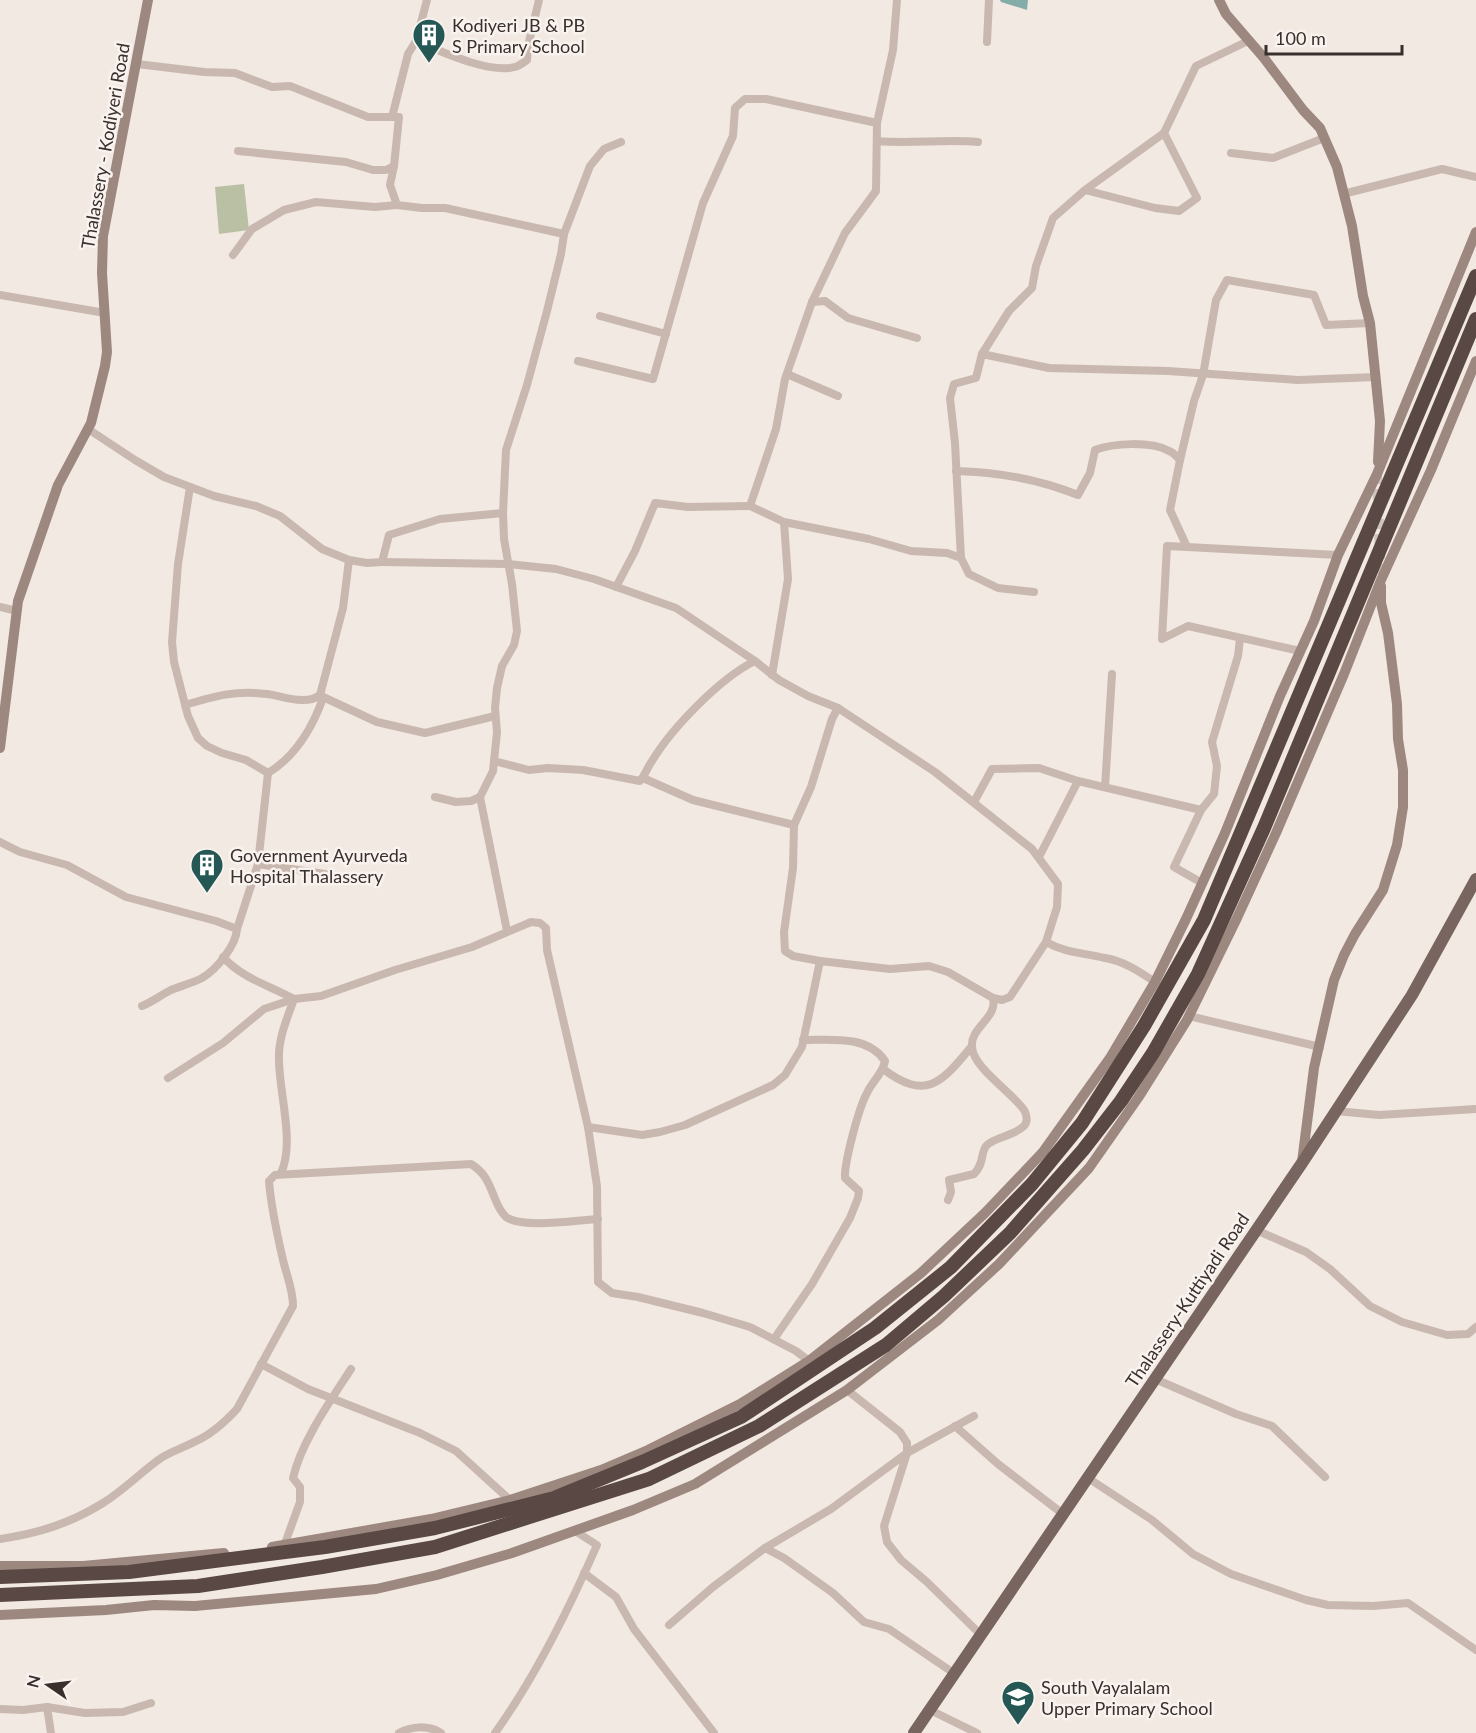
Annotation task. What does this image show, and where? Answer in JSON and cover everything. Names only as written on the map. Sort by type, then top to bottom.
[{"type":"highway","points":[[0,1577],[129,1572],[325,1547],[435,1528],[554,1498],[642,1462],[741,1417],[875,1328],[951,1267],[1032,1184],[1082,1124],[1144,1026],[1204,920],[1476,276]]},
{"type":"highway","points":[[0,1595],[198,1586],[435,1547],[480,1533],[650,1479],[759,1426],[886,1344],[944,1296],[1010,1233],[1083,1150],[1121,1101],[1153,1053],[1198,974],[1264,828],[1476,320]]},
{"type":"main road","name":"Thalassery-Kuttiyadi Road","points":[[914,1733],[1302,1163],[1412,995],[1476,879]]},
{"type":"street","name":"Thalassery - Kodiyeri Road","points":[[0,748],[18,601],[58,485],[88,429],[105,366],[107,352],[102,262],[103,236],[148,0]]},
{"type":"street","points":[[392,117],[408,54],[416,41],[427,0]]},
{"type":"street","points":[[416,41],[475,63],[502,69],[517,67],[527,60],[539,0]]},
{"type":"street","points":[[750,506],[776,429],[787,374],[812,302],[845,233],[876,191],[877,123],[893,50],[897,0]]},
{"type":"street","points":[[987,42],[989,0]]},
{"type":"street","points":[[1219,0],[1226,14],[1320,128],[1337,167],[1352,226],[1363,296],[1370,323],[1380,421],[1377,474]]},
{"type":"street","points":[[1034,592],[998,588],[969,574],[961,558],[950,398],[954,384],[976,378],[982,354],[1009,311],[1032,288],[1036,266],[1053,218],[1085,190],[1164,134],[1196,66],[1248,41]]},
{"type":"street","points":[[137,64],[204,72],[235,73],[272,87],[290,86],[368,117],[399,117],[390,185],[397,205]]},
{"type":"street","points":[[579,361],[654,379],[703,203],[734,136],[735,108],[745,99],[766,99],[877,123]]},
{"type":"street","points":[[1085,190],[1179,212],[1197,198],[1164,134]]},
{"type":"street","points":[[1231,153],[1272,158],[1324,138]]},
{"type":"street","points":[[878,141],[900,143],[949,139],[978,142]]},
{"type":"street","points":[[507,931],[480,797],[493,771],[497,732],[496,688],[502,666],[514,645],[517,631],[504,539],[506,450],[544,322],[564,234],[590,166],[604,149],[621,142]]},
{"type":"street","points":[[238,151],[346,162],[373,170],[386,170],[394,166]]},
{"type":"street","points":[[1343,194],[1442,169],[1476,177]]},
{"type":"street","points":[[233,255],[252,229],[284,210],[316,202],[375,207],[397,205],[445,208],[564,234]]},
{"type":"street","points":[[0,1566],[83,1566],[253,1551],[431,1519],[510,1500],[601,1470],[648,1450],[740,1404],[809,1361],[921,1273],[985,1214],[1043,1152],[1110,1058],[1155,982],[1202,883],[1338,555],[1377,474],[1476,232]]},
{"type":"street","points":[[1187,547],[1170,510],[1194,401],[1203,375],[1215,300],[1227,280],[1314,294],[1326,325],[1370,323]]},
{"type":"street","points":[[0,295],[105,313]]},
{"type":"street","points":[[812,302],[825,302],[848,318],[916,338]]},
{"type":"street","points":[[600,315],[666,334]]},
{"type":"street","points":[[982,354],[1048,368],[1168,371],[1298,380],[1376,377]]},
{"type":"street","points":[[0,1614],[106,1610],[154,1605],[195,1606],[376,1589],[448,1572],[575,1532],[695,1484],[847,1390],[938,1320],[999,1264],[1089,1167],[1138,1098],[1189,1017],[1276,833],[1344,674],[1381,580],[1431,470],[1476,361]]},
{"type":"street","points":[[787,374],[838,396]]},
{"type":"street","points":[[88,429],[164,477],[214,496],[256,506],[280,516],[322,549],[349,560],[367,563],[508,564],[556,569],[676,608],[772,675],[808,696],[838,708],[935,771],[1039,856],[1058,884],[1057,906],[1046,942],[1010,998],[1002,1000],[993,998],[948,972],[929,966],[890,969],[820,961],[793,956],[785,951],[793,868],[794,825],[811,787],[832,719],[838,708]]},
{"type":"street","points":[[956,471],[986,472],[1034,479],[1078,495],[1090,473],[1095,450],[1110,444],[1142,445],[1169,450],[1180,460]]},
{"type":"street","points":[[189,487],[178,564],[172,642],[174,662],[185,705],[198,738],[207,746],[246,760],[268,773]]},
{"type":"street","points":[[616,587],[635,551],[655,503],[688,507],[750,506],[783,522],[869,539],[911,551],[947,554],[961,558]]},
{"type":"street","points":[[382,562],[389,535],[440,519],[503,513]]},
{"type":"street","points":[[772,675],[788,579],[783,522]]},
{"type":"street","points":[[1300,651],[1188,626],[1162,639],[1167,546],[1338,555]]},
{"type":"street","points":[[142,1006],[170,990],[204,977],[223,957],[233,942],[258,864],[268,773],[292,755],[316,718],[343,608],[349,560]]},
{"type":"street","points":[[1302,1163],[1314,1068],[1334,980],[1344,955],[1383,891],[1396,845],[1403,807],[1403,770],[1398,739],[1397,704],[1388,633],[1381,603],[1381,580]]},
{"type":"street","points":[[0,608],[17,611]]},
{"type":"street","points":[[1202,883],[1174,867],[1202,810],[1214,794],[1217,766],[1212,742],[1238,656],[1240,639]]},
{"type":"street","points":[[494,761],[529,770],[548,768],[583,770],[637,782],[643,778],[665,743],[695,708],[726,680],[755,662]]},
{"type":"street","points":[[1105,787],[1112,674]]},
{"type":"street","points":[[185,705],[223,693],[246,692],[305,701],[322,697],[377,722],[425,733],[495,716]]},
{"type":"street","points":[[974,802],[992,769],[1039,768],[1078,781],[1202,810]]},
{"type":"street","points":[[643,778],[693,800],[794,825]]},
{"type":"street","points":[[1039,856],[1078,781]]},
{"type":"street","points":[[435,797],[456,802],[471,801],[480,797]]},
{"type":"street","points":[[0,842],[20,852],[67,864],[126,897],[216,921],[237,929]]},
{"type":"street","points":[[258,864],[325,874]]},
{"type":"street","points":[[168,1078],[223,1043],[264,1010],[294,999],[321,996],[395,970],[472,947],[531,922],[540,923],[546,928],[547,950],[588,1127],[597,1186],[598,1282],[612,1293],[703,1313],[750,1327],[796,1351],[809,1361]]},
{"type":"street","points":[[1046,942],[1071,952],[1108,958],[1134,968],[1155,982]]},
{"type":"street","points":[[223,957],[234,969],[294,999]]},
{"type":"street","points":[[588,1127],[642,1135],[685,1125],[773,1084],[791,1067],[803,1040],[820,961]]},
{"type":"street","points":[[948,1200],[951,1192],[949,1180],[974,1174],[982,1162],[987,1145],[1018,1130],[1025,1125],[1027,1119],[1023,1109],[996,1083],[974,1054],[972,1046],[975,1033],[989,1016],[994,1005],[993,998]]},
{"type":"street","points":[[281,1173],[286,1164],[286,1143],[279,1052],[285,1022],[294,999]]},
{"type":"street","points":[[1189,1017],[1320,1047]]},
{"type":"street","points":[[774,1340],[812,1284],[850,1218],[858,1198],[859,1191],[845,1178],[845,1161],[866,1094],[876,1077],[884,1070],[885,1061],[879,1053],[865,1044],[803,1040]]},
{"type":"street","points":[[884,1070],[901,1082],[919,1087],[930,1085],[943,1078],[972,1046]]},
{"type":"street","points":[[1336,1111],[1379,1115],[1476,1109]]},
{"type":"street","points":[[0,1539],[38,1533],[75,1518],[104,1502],[162,1458],[196,1442],[225,1423],[237,1409],[292,1306],[293,1292],[276,1230],[269,1181],[275,1175],[471,1164],[481,1170],[489,1182],[496,1203],[504,1216],[511,1220],[524,1223],[598,1219]]},
{"type":"street","points":[[1256,1230],[1306,1252],[1330,1269],[1370,1306],[1402,1322],[1448,1335],[1468,1334],[1476,1327]]},
{"type":"street","points":[[261,1364],[332,1399],[420,1433],[456,1451],[510,1500]]},
{"type":"street","points":[[284,1545],[300,1502],[300,1487],[293,1478],[297,1462],[351,1369]]},
{"type":"street","points":[[1155,1379],[1236,1414],[1272,1426],[1325,1476]]},
{"type":"street","points":[[847,1390],[900,1432],[907,1443],[907,1453],[884,1526],[887,1542],[901,1560],[981,1635]]},
{"type":"street","points":[[669,1625],[712,1587],[765,1548],[831,1509],[907,1453],[974,1416]]},
{"type":"street","points":[[955,1426],[998,1464],[1063,1514]]},
{"type":"street","points":[[1088,1478],[1152,1520],[1193,1554],[1231,1574],[1305,1600],[1328,1605],[1373,1606],[1408,1603],[1476,1650]]},
{"type":"street","points":[[495,1733],[555,1632],[597,1545],[575,1532]]},
{"type":"street","points":[[765,1548],[784,1558],[832,1593],[864,1622],[889,1629],[955,1674]]},
{"type":"street","points":[[584,1573],[616,1597],[634,1629],[714,1733]]},
{"type":"street","points":[[0,1709],[23,1710],[47,1707],[85,1713],[123,1712],[151,1703]]},
{"type":"street","points":[[47,1707],[51,1733]]},
{"type":"street","points":[[930,1710],[977,1733]]},
{"type":"street","points":[[399,1733],[422,1727],[438,1730],[441,1733]]},
{"type":"green space","points":[[244,184],[249,230],[219,234],[215,187]]},
{"type":"water","points":[[1000,0],[1028,0],[1027,10],[1001,2]]},
{"type":"tunnel","points":[[1377,474],[1381,580]]},
{"type":"place","name":"Kodiyeri JB & PB S Primary School","points":[[429,64]]},
{"type":"place","name":"Government Ayurveda Hospital Thalassery","points":[[207,894]]},
{"type":"place","name":"South Vayalalam Upper Primary School","points":[[1018,1726]]}]
